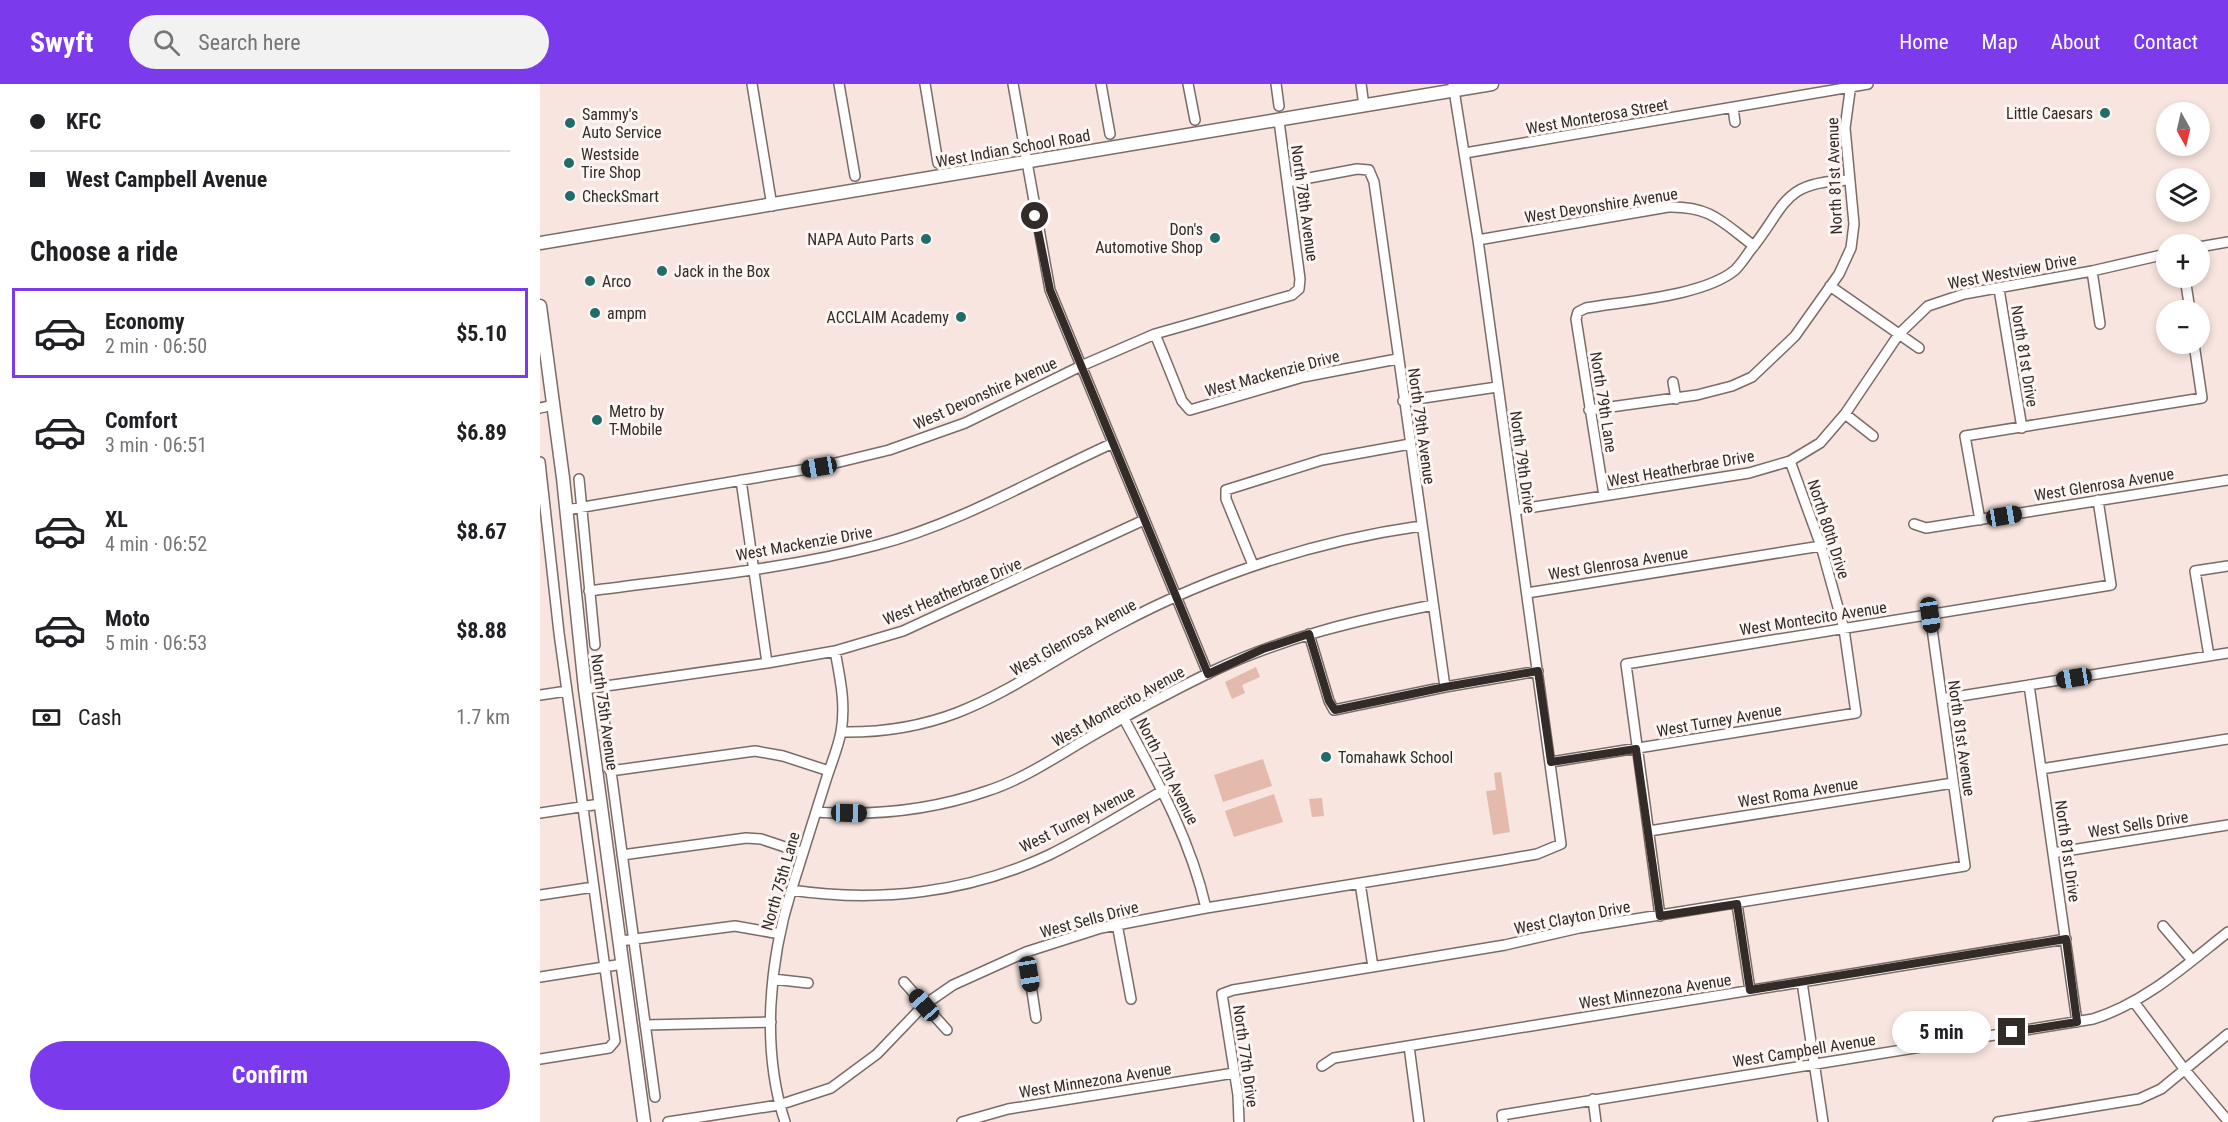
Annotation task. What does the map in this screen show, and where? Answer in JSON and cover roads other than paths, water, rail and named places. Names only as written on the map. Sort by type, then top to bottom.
[{"type":"main road","name":"West Indian School Road","points":[[540,243],[1364,106],[1453,87],[1492,84]]},
{"type":"main road","name":"North 75th Avenue","points":[[540,306],[554,405],[585,689],[644,1122]]},
{"type":"street","points":[[752,84],[772,206]]},
{"type":"street","points":[[839,84],[855,176]]},
{"type":"street","points":[[925,84],[939,163]]},
{"type":"street","points":[[1013,84],[1047,281],[1111,444],[1208,674]]},
{"type":"street","points":[[1101,84],[1110,134]]},
{"type":"street","points":[[1188,84],[1195,120]]},
{"type":"street","points":[[1276,84],[1279,106]]},
{"type":"street","points":[[1361,84],[1364,106]]},
{"type":"street","name":"West Monterosa Street","points":[[1465,153],[1868,84]]},
{"type":"street","name":"North 81st Avenue","points":[[1830,286],[1851,248],[1854,224],[1845,128],[1851,86]]},
{"type":"street","name":"North 79th Drive","points":[[1453,87],[1478,240],[1561,844]]},
{"type":"street","points":[[1733,108],[1735,122]]},
{"type":"street","name":"North 78th Avenue","points":[[1279,120],[1300,279],[1299,289]]},
{"type":"street","name":"North 79th Avenue","points":[[1288,182],[1357,169],[1369,170],[1374,182],[1445,687]]},
{"type":"street","points":[[1754,246],[1788,197],[1804,187],[1823,181],[1849,180]]},
{"type":"street","name":"West Devonshire Avenue","points":[[1478,240],[1668,207],[1692,207],[1711,213],[1754,246]]},
{"type":"street","points":[[2210,245],[2228,242]]},
{"type":"street","name":"North 79th Lane","points":[[1604,496],[1576,320],[1578,312],[1586,308],[1711,284],[1735,270],[1754,246]]},
{"type":"street","name":"West Westview Drive","points":[[1899,334],[1915,317],[1942,299],[2092,271],[2156,256]]},
{"type":"street","points":[[2092,271],[2100,324]]},
{"type":"street","points":[[1589,410],[1676,399],[1732,386],[1752,377],[1795,336],[1830,286],[1919,348]]},
{"type":"street","name":"West Devonshire Avenue","points":[[566,510],[829,465],[889,450],[965,423],[1081,366],[1155,334],[1292,295],[1299,289]]},
{"type":"street","name":"North 81st Drive","points":[[1999,289],[2022,428]]},
{"type":"street","name":"West Mackenzie Drive","points":[[1155,334],[1182,401],[1190,410],[1303,377],[1397,358]]},
{"type":"street","name":"West Heatherbrae Drive","points":[[1515,510],[1749,473],[1790,461],[1820,443],[1845,414],[1899,334]]},
{"type":"street","points":[[1980,520],[1965,436],[2202,398],[2195,354]]},
{"type":"street","points":[[1673,382],[1676,399]]},
{"type":"street","points":[[1403,400],[1497,387]]},
{"type":"street","points":[[540,408],[554,405]]},
{"type":"street","points":[[1845,414],[1873,436]]},
{"type":"street","name":"West Mackenzie Drive","points":[[589,591],[754,568],[878,545],[938,525],[1111,444]]},
{"type":"street","points":[[1253,565],[1226,500],[1226,490],[1322,460],[1410,444]]},
{"type":"street","name":"North 80th Drive","points":[[1790,461],[1821,546],[1844,628],[1856,713]]},
{"type":"street","points":[[540,462],[567,691],[614,1035],[613,1046],[540,1059]]},
{"type":"street","name":"North 75th Avenue","points":[[579,479],[595,645]]},
{"type":"street","points":[[741,480],[767,663]]},
{"type":"street","name":"West Glenrosa Avenue","points":[[1914,524],[1926,528],[2228,480]]},
{"type":"street","name":"West Montecito Avenue","points":[[1636,749],[1626,664],[2111,585],[2098,500]]},
{"type":"street","name":"West Heatherbrae Drive","points":[[585,689],[835,651],[903,631],[1144,520]]},
{"type":"street","name":"West Glenrosa Avenue","points":[[841,732],[891,731],[927,724],[983,704],[1116,626],[1253,565],[1343,540],[1421,526]]},
{"type":"street","name":"West Glenrosa Avenue","points":[[1527,593],[1821,546]]},
{"type":"street","points":[[2209,656],[2195,571],[2228,566]]},
{"type":"street","name":"West Montecito Avenue","points":[[816,812],[868,813],[907,810],[988,791],[1039,767],[1123,717],[1263,649],[1374,617],[1433,605]]},
{"type":"street","name":"North 81st Avenue","points":[[1930,615],[1965,866]]},
{"type":"street","points":[[1309,634],[1329,701],[1335,710],[1445,687],[1538,671]]},
{"type":"street","name":"North 75th Lane","points":[[785,1122],[779,1105],[771,1022],[773,979],[780,934],[791,890],[841,732],[843,689],[835,651]]},
{"type":"street","points":[[1942,699],[2228,653]]},
{"type":"street","name":"North 81st Drive","points":[[2029,685],[2077,1022]]},
{"type":"street","points":[[540,695],[567,691]]},
{"type":"street","name":"North 75th Avenue","points":[[603,712],[655,1097]]},
{"type":"street","name":"West Turney Avenue","points":[[1551,762],[1856,713]]},
{"type":"street","name":"North 77th Avenue","points":[[1123,717],[1164,790],[1182,830],[1206,908]]},
{"type":"street","points":[[2041,769],[2228,739]]},
{"type":"street","points":[[1636,749],[1660,916]]},
{"type":"street","points":[[610,771],[755,752],[783,756],[829,771]]},
{"type":"street","name":"West Roma Avenue","points":[[1649,831],[1953,783]]},
{"type":"street","name":"West Turney Avenue","points":[[791,890],[834,897],[880,897],[965,884],[1048,855],[1164,790]]},
{"type":"street","points":[[540,813],[600,804]]},
{"type":"street","name":"West Sells Drive","points":[[2053,853],[2228,825]]},
{"type":"street","points":[[622,855],[746,838],[761,838],[804,853]]},
{"type":"street","name":"West Sells Drive","points":[[668,1122],[779,1105],[810,1097],[852,1075],[877,1054],[924,1005],[953,984],[1026,952],[1117,924],[1537,854],[1561,844]]},
{"type":"street","name":"West Clayton Drive","points":[[1222,994],[1505,945],[1579,928],[1965,866]]},
{"type":"street","points":[[1360,883],[1373,967]]},
{"type":"street","points":[[540,895],[594,887]]},
{"type":"street","points":[[1737,904],[1750,990]]},
{"type":"street","points":[[1117,924],[1131,999]]},
{"type":"street","points":[[620,941],[735,926],[780,934]]},
{"type":"street","points":[[2163,926],[2192,960]]},
{"type":"street","name":"West Campbell Avenue","points":[[1502,1118],[1593,1099],[2077,1022],[2110,1014],[2134,1002],[2228,932]]},
{"type":"street","name":"West Minnezona Avenue","points":[[1322,1066],[1334,1058],[2066,939]]},
{"type":"street","points":[[1026,952],[1036,1018]]},
{"type":"street","points":[[540,977],[622,964]]},
{"type":"street","points":[[773,979],[808,983]]},
{"type":"street","points":[[904,982],[947,1030]]},
{"type":"street","points":[[1802,982],[1823,1122]]},
{"type":"street","name":"North 77th Drive","points":[[1222,994],[1239,1122]]},
{"type":"street","points":[[2134,1002],[2185,1070],[2228,1121]]},
{"type":"street","points":[[645,1025],[771,1022]]},
{"type":"street","points":[[1998,1122],[2139,1099],[2161,1089],[2228,1034]]},
{"type":"street","points":[[1408,1046],[1419,1122]]},
{"type":"street","name":"West Minnezona Avenue","points":[[962,1122],[1008,1109],[1234,1073]]},
{"type":"street","points":[[1593,1099],[1596,1122]]},
{"type":"place","name":"Little Caesars","points":[[2105,113]]},
{"type":"place","name":"Sammy's Auto Service","points":[[570,123]]},
{"type":"place","name":"Westside Tire Shop","points":[[569,163]]},
{"type":"place","name":"CheckSmart","points":[[570,196]]},
{"type":"place","name":"Don's Automotive Shop","points":[[1215,238]]},
{"type":"place","name":"NAPA Auto Parts","points":[[926,239]]},
{"type":"place","name":"Jack in the Box","points":[[662,271]]},
{"type":"place","name":"Arco","points":[[590,281]]},
{"type":"place","name":"ampm","points":[[595,313]]},
{"type":"place","name":"ACCLAIM Academy","points":[[961,317]]},
{"type":"place","name":"Metro by T-Mobile","points":[[597,420]]},
{"type":"place","name":"Tomahawk School","points":[[1326,757]]}]
